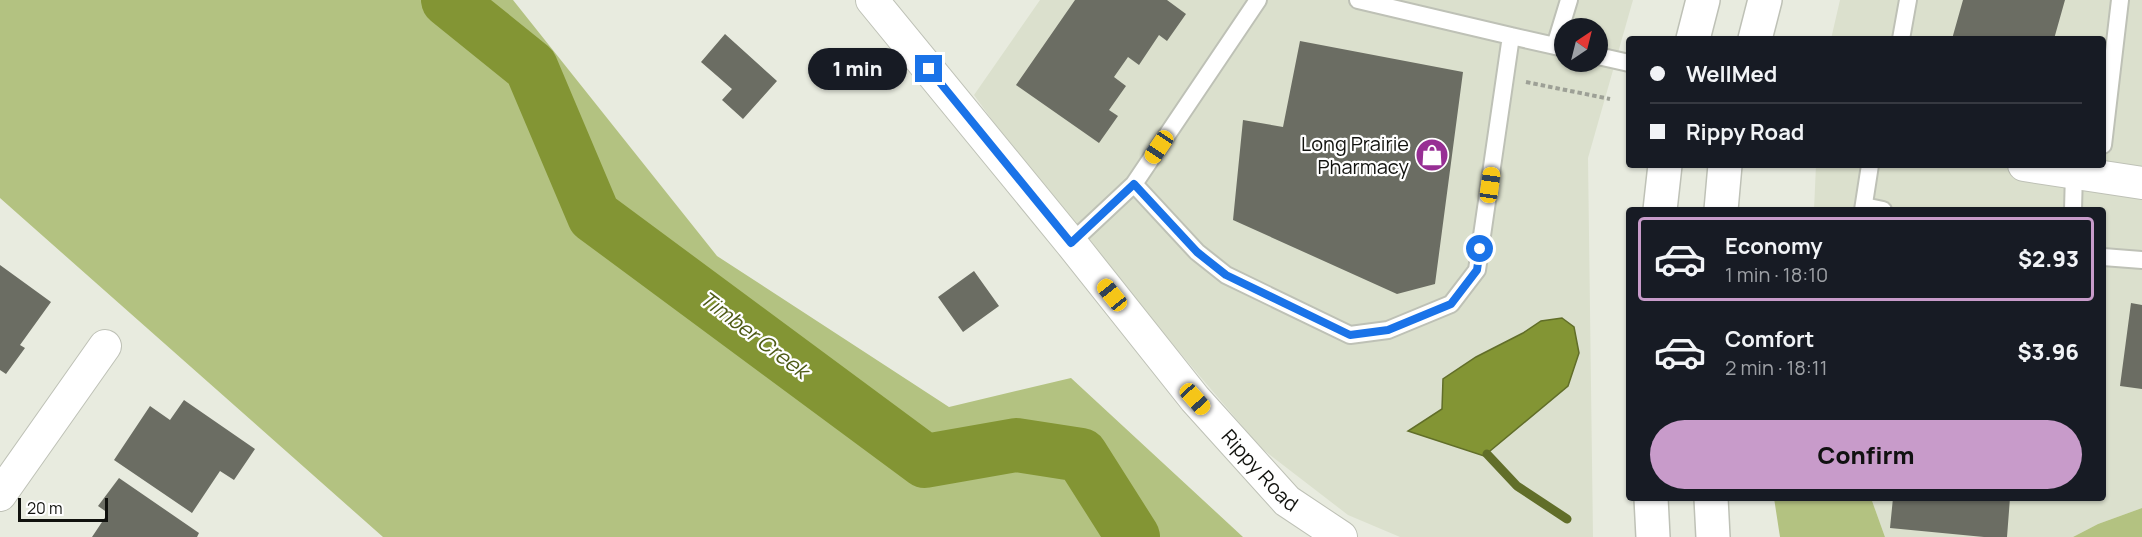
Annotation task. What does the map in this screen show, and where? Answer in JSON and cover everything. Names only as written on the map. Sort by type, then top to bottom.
[{"type":"main road","points":[[1693,36],[1703,0]]},
{"type":"main road","points":[[1756,36],[1765,0]]},
{"type":"main road","points":[[1660,207],[1665,168]]},
{"type":"main road","points":[[1721,207],[1725,168]]},
{"type":"main road","points":[[1651,501],[1653,537]]},
{"type":"main road","points":[[1711,501],[1713,537]]},
{"type":"street","name":"Rippy Road","points":[[872,0],[1195,399],[1287,501],[1341,537]]},
{"type":"street","points":[[2058,168],[2091,171],[2142,183]]},
{"type":"street","points":[[0,495],[105,346]]},
{"type":"lane","points":[[1071,243],[1134,184],[1258,0]]},
{"type":"lane","points":[[1360,0],[1554,46]]},
{"type":"lane","points":[[1566,18],[1569,0]]},
{"type":"lane","points":[[1902,36],[1908,0]]},
{"type":"lane","points":[[2106,119],[2120,0]]},
{"type":"lane","points":[[1134,184],[1197,252],[1226,275],[1350,335],[1388,330],[1451,304],[1477,270],[1511,36]]},
{"type":"lane","points":[[1608,58],[1626,62]]},
{"type":"lane","points":[[1864,207],[1870,168]]},
{"type":"lane","points":[[2074,207],[2091,171]]},
{"type":"lane","points":[[2106,257],[2142,260]]},
{"type":"path","points":[[1505,78],[1610,99]]},
{"type":"shaded area","points":[[0,0],[513,0],[717,256],[949,407],[1071,378],[1243,537],[383,537],[0,198]]},
{"type":"shaded area","points":[[1040,0],[1633,0],[1588,158],[1593,537],[1400,537],[1348,515],[1261,448],[1049,199],[974,95]]},
{"type":"shaded area","points":[[1840,0],[2142,0],[2142,508],[2098,524],[2073,537],[1885,537],[1872,501],[2106,501],[2106,207],[1814,207],[1816,168],[2106,168],[2106,36],[1832,36]]},
{"type":"shaded area","points":[[1562,318],[1574,327],[1579,353],[1568,386],[1484,456],[1408,431],[1442,409],[1443,379],[1476,357],[1541,321]]},
{"type":"shaded area","points":[[1774,501],[1872,501],[1885,537],[1780,537]]},
{"type":"shaded area","points":[[2142,508],[2142,537],[2073,537],[2098,524]]},
{"type":"building","points":[[1075,0],[1167,0],[1186,14],[1167,41],[1159,35],[1139,65],[1128,57],[1114,77],[1126,86],[1109,110],[1118,116],[1099,143],[1016,85]]},
{"type":"building","points":[[1963,0],[2065,0],[2055,36],[1953,36]]},
{"type":"building","points":[[725,34],[777,81],[743,119],[722,100],[732,89],[701,62]]},
{"type":"building","points":[[1300,41],[1463,72],[1435,284],[1397,294],[1233,220],[1243,120],[1283,127]]},
{"type":"building","points":[[0,265],[51,302],[20,345],[25,348],[6,374],[0,370]]},
{"type":"building","points":[[974,271],[999,306],[963,332],[938,297]]},
{"type":"building","points":[[2131,303],[2142,305],[2142,389],[2120,386]]},
{"type":"building","points":[[184,400],[255,449],[234,480],[220,471],[192,513],[114,460],[150,406],[170,420]]},
{"type":"building","points":[[119,478],[199,533],[197,537],[92,537],[108,513],[98,506]]},
{"type":"building","points":[[1893,501],[2010,501],[2007,537],[1890,528]]},
{"type":"waterway","name":"Timber Creek","points":[[448,0],[531,67],[594,216],[925,461],[1016,445],[1081,455],[1133,537]]},
{"type":"waterway","points":[[1487,454],[1517,486],[1567,519]]},
{"type":"place","name":"Long Prairie Pharmacy","points":[[1432,155]]},
{"type":"route","points":[[929,69],[1071,243],[1134,184],[1197,252],[1226,275],[1350,335],[1388,330],[1451,304],[1477,270],[1480,249]]}]
